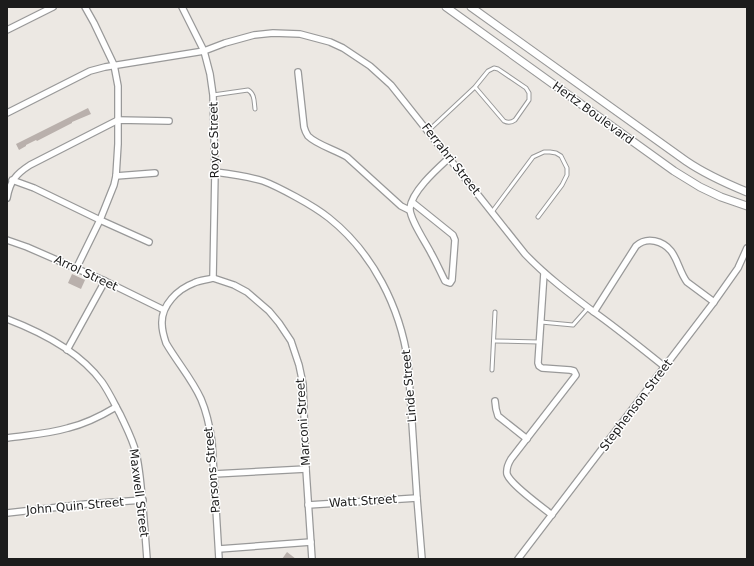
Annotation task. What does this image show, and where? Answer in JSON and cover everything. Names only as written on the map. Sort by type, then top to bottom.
[{"type":"street","points":[[7,30],[53,7]]},
{"type":"street","points":[[76,268],[100,220],[114,185],[118,144],[118,86],[114,65],[85,7]]},
{"type":"street","name":"Royce Street","points":[[182,7],[204,51],[210,74],[213,95],[215,172],[213,278]]},
{"type":"street","name":"Hertz Boulevard","points":[[446,7],[674,171],[700,187],[721,197],[747,206]]},
{"type":"street","name":"Hertz Boulevard","points":[[471,7],[703,173],[747,192]]},
{"type":"street","name":"Ferrahri Street","points":[[7,113],[90,71],[114,65],[204,51],[240,38],[272,33],[300,34],[330,42],[356,56],[379,73],[391,85],[525,254],[544,273],[665,366]]},
{"type":"street","points":[[503,48],[511,36]]},
{"type":"street","points":[[298,72],[304,127],[307,134],[318,142],[347,157],[401,206],[409,210]]},
{"type":"street","points":[[7,198],[12,180],[16,174],[30,165],[118,120],[169,121]]},
{"type":"street","points":[[412,202],[453,235],[455,240],[452,280],[450,282],[445,281],[413,221],[409,210],[412,202],[415,195],[432,174],[449,158]]},
{"type":"street","name":"Linde Street","points":[[215,172],[242,176],[280,188],[328,217],[364,253],[387,293],[402,330],[408,362],[422,559]]},
{"type":"street","points":[[116,176],[155,174]]},
{"type":"street","points":[[12,180],[34,188],[149,242]]},
{"type":"street","name":"Arrol Street","points":[[7,240],[76,268],[164,310]]},
{"type":"street","points":[[594,312],[636,246],[639,243],[650,240],[655,240],[661,243],[671,251],[686,282],[714,302]]},
{"type":"street","name":"Stephenson Street","points":[[518,559],[714,302],[738,268],[747,248]]},
{"type":"street","points":[[544,273],[538,363],[542,368],[570,370],[574,371],[576,375],[508,464],[506,469],[507,474],[514,484],[552,515]]},
{"type":"street","points":[[164,310],[176,294],[184,288],[194,282],[213,278]]},
{"type":"street","name":"Marconi Street","points":[[213,278],[234,285],[252,296],[269,311],[291,341],[299,365],[302,384],[312,559]]},
{"type":"street","points":[[67,350],[105,281]]},
{"type":"street","name":"Parsons Street","points":[[164,310],[162,323],[166,343],[200,398],[210,427],[220,559]]},
{"type":"street","name":"Maxwell Street","points":[[7,319],[48,337],[88,366],[102,382],[131,437],[137,454],[143,500],[147,559]]},
{"type":"street","points":[[495,401],[498,416],[527,439]]},
{"type":"street","points":[[7,437],[54,432],[70,428],[100,416],[116,407]]},
{"type":"street","points":[[214,474],[306,469]]},
{"type":"street","name":"Watt Street","points":[[308,505],[417,498]]},
{"type":"street","name":"John Quin Street","points":[[7,513],[86,504],[143,500]]},
{"type":"street","points":[[219,549],[311,542]]},
{"type":"lane","points":[[428,131],[475,87],[488,71],[494,68],[498,69],[526,88],[529,93],[529,100],[515,120],[507,123],[475,87]]},
{"type":"lane","points":[[213,95],[248,90],[252,92],[254,97],[255,109]]},
{"type":"lane","points":[[492,212],[533,157],[544,152],[556,153],[560,156],[567,168],[567,175],[562,185],[538,217]]},
{"type":"lane","points":[[541,322],[573,325],[588,308]]},
{"type":"lane","points":[[492,370],[496,312]]},
{"type":"lane","points":[[494,341],[539,342]]},
{"type":"building","points":[[88,108],[91,114],[26,145],[19,150],[16,144]]},
{"type":"building","points":[[72,274],[85,280],[81,289],[68,283]]},
{"type":"building","points":[[287,552],[296,559],[282,559]]}]
